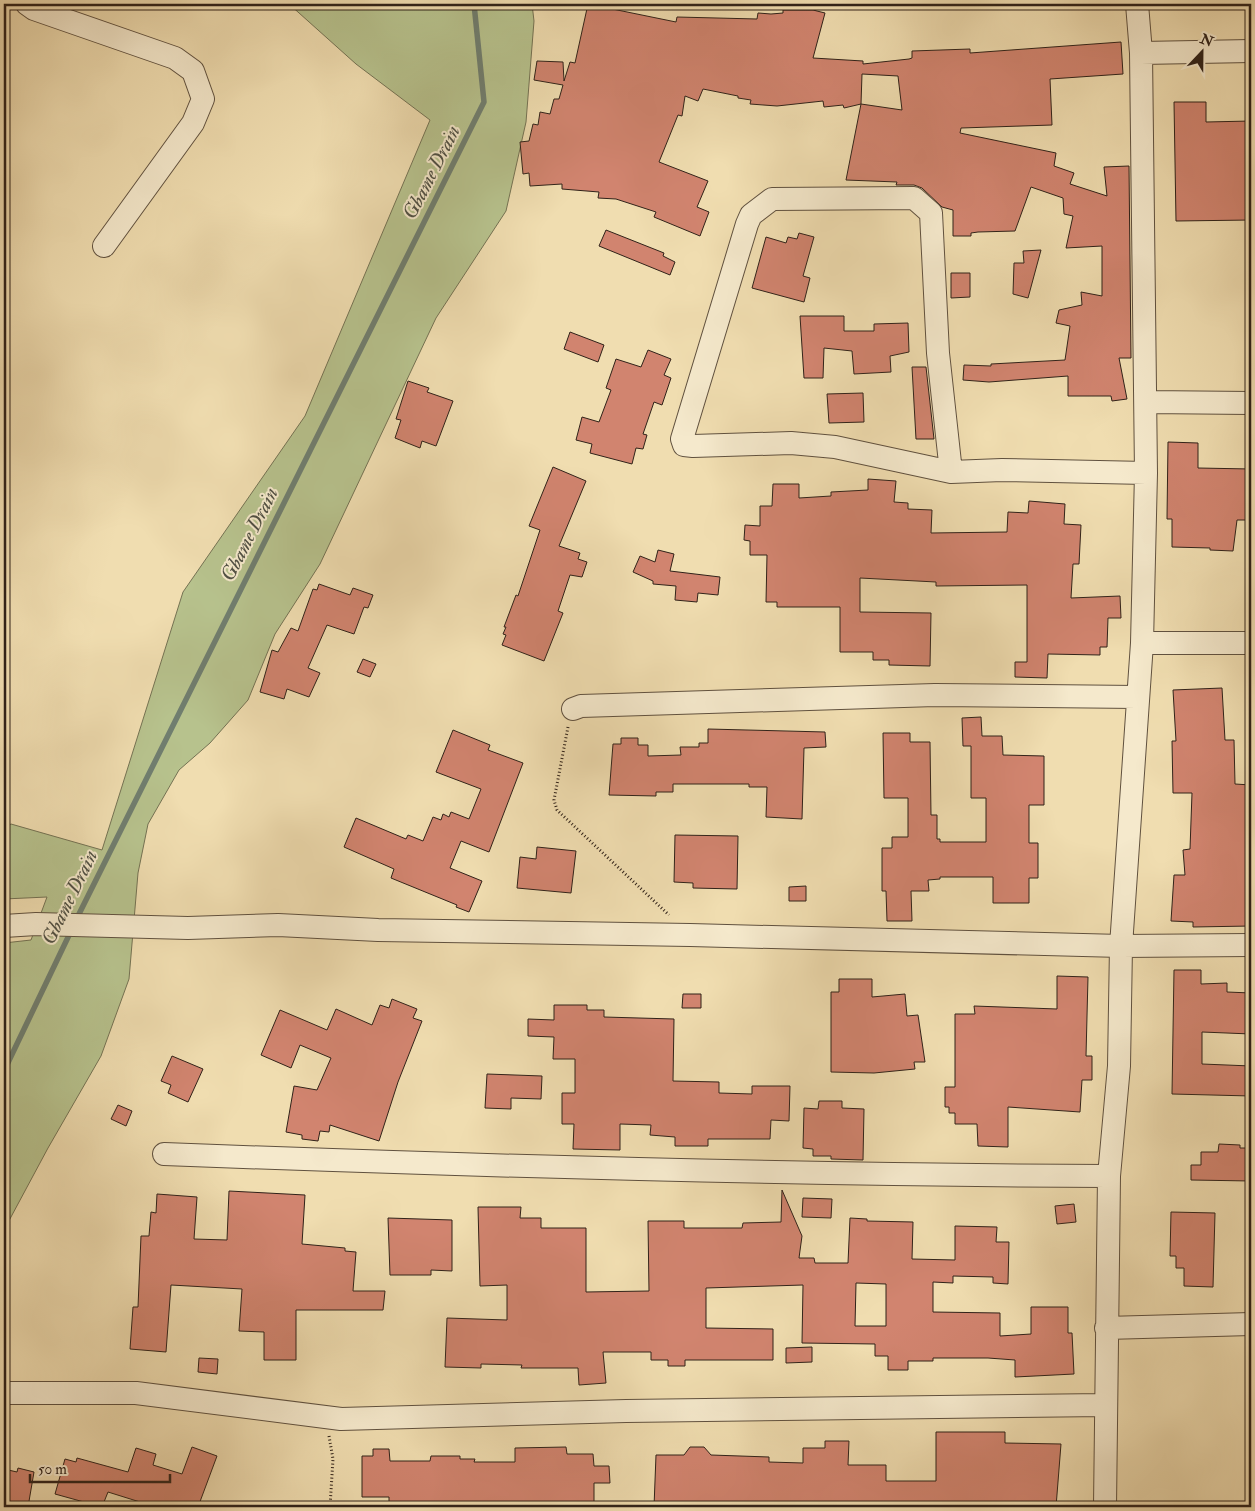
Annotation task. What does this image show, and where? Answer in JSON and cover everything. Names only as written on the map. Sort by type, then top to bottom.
[{"type":"street","points":[[28,4],[34,8],[175,58],[193,71],[203,99],[193,123],[104,246]]},
{"type":"street","points":[[1105,1507],[1109,1176],[1119,1066],[1121,946],[1142,643],[1146,473],[1141,53],[1137,4]]},
{"type":"street","points":[[1141,53],[1251,51]]},
{"type":"street","points":[[951,472],[938,352],[931,213],[914,198],[772,199],[751,215],[747,224],[682,438],[684,445],[791,443],[835,447],[951,472],[1002,470],[1146,473]]},
{"type":"street","points":[[1146,402],[1251,403]]},
{"type":"street","points":[[1142,643],[1251,643]]},
{"type":"street","points":[[573,709],[581,706],[780,698],[935,695],[1137,697]]},
{"type":"street","points":[[4,926],[36,924],[188,928],[278,925],[378,930],[690,935],[1121,946],[1251,945]]},
{"type":"street","points":[[164,1154],[595,1169],[932,1176],[1109,1176]]},
{"type":"street","points":[[1106,1328],[1251,1324]]},
{"type":"street","points":[[4,1393],[136,1392],[341,1419],[626,1411],[1105,1405]]},
{"type":"path","points":[[573,709],[554,800],[557,810],[690,935]]},
{"type":"path","points":[[327,1417],[333,1459],[330,1507]]},
{"type":"green space","points":[[289,4],[532,4],[534,21],[526,122],[506,211],[436,318],[320,564],[275,634],[248,700],[210,743],[179,770],[148,824],[138,873],[129,979],[101,1056],[4,1230],[4,943],[31,940],[47,897],[4,899],[4,828],[11,824],[102,850],[183,592],[305,416],[430,120],[356,64]]},
{"type":"building","points":[[588,4],[676,22],[677,17],[757,19],[758,13],[771,14],[783,13],[783,10],[813,10],[825,13],[813,58],[863,61],[863,64],[909,59],[912,58],[912,51],[970,49],[970,53],[1121,42],[1123,74],[1050,79],[1052,125],[961,128],[960,133],[1056,153],[1054,166],[1074,173],[1070,184],[1107,196],[1104,167],[1129,166],[1131,358],[1119,358],[1127,399],[1112,401],[1111,396],[1068,396],[1068,376],[989,382],[963,380],[964,365],[991,366],[991,364],[1065,360],[1070,326],[1056,323],[1059,310],[1082,305],[1081,292],[1102,296],[1102,246],[1066,248],[1073,216],[1064,214],[1063,198],[1031,187],[1015,231],[978,232],[971,233],[971,236],[953,236],[953,210],[942,207],[922,188],[914,185],[896,185],[897,182],[846,180],[861,104],[844,108],[843,105],[824,107],[823,101],[777,106],[750,104],[751,100],[703,89],[698,101],[685,96],[682,116],[678,115],[659,162],[708,181],[697,207],[709,212],[700,236],[654,217],[656,212],[616,199],[598,198],[599,192],[562,189],[562,184],[530,186],[529,173],[523,174],[520,142],[529,141],[533,124],[538,125],[540,112],[550,114],[554,99],[559,99],[563,85],[534,80],[537,61],[563,62],[564,81],[570,62],[575,63]],"holes":[[[862,74],[898,76],[902,110],[861,104]]]},
{"type":"building","points":[[1174,102],[1206,102],[1206,122],[1251,121],[1251,220],[1176,221]]},
{"type":"building","points":[[606,230],[664,253],[663,256],[675,262],[670,275],[599,246]]},
{"type":"building","points":[[799,233],[814,237],[803,276],[810,278],[804,302],[752,288],[766,237],[786,243],[788,237],[797,239]]},
{"type":"building","points":[[1041,250],[1028,298],[1013,294],[1014,263],[1024,263],[1023,251]]},
{"type":"building","points":[[951,273],[970,273],[970,297],[951,298]]},
{"type":"building","points":[[800,316],[844,316],[844,331],[874,331],[874,324],[908,323],[909,352],[890,356],[891,372],[854,374],[852,351],[824,348],[823,378],[804,378]]},
{"type":"building","points":[[570,332],[604,345],[598,362],[564,349]]},
{"type":"building","points":[[648,350],[671,359],[664,375],[671,378],[662,405],[654,402],[643,434],[647,435],[643,449],[636,448],[632,464],[590,453],[592,444],[576,440],[582,417],[599,422],[611,390],[606,388],[616,359],[641,367]]},
{"type":"building","points":[[912,367],[926,367],[934,439],[916,439]]},
{"type":"building","points":[[408,381],[429,388],[427,392],[453,401],[436,446],[422,441],[420,448],[395,438],[401,420],[396,419]]},
{"type":"building","points":[[863,393],[864,422],[829,423],[827,394]]},
{"type":"building","points":[[1168,442],[1198,443],[1198,468],[1251,469],[1251,520],[1237,520],[1233,551],[1172,547],[1172,519],[1167,519]]},
{"type":"building","points":[[553,467],[586,481],[559,546],[580,553],[578,559],[587,562],[582,577],[570,575],[558,611],[563,613],[544,661],[502,645],[506,635],[503,634],[506,627],[504,627],[516,595],[518,596],[540,530],[529,526]]},
{"type":"building","points":[[868,479],[896,481],[894,502],[908,503],[908,509],[932,510],[931,533],[1007,532],[1008,512],[1028,513],[1029,501],[1065,504],[1064,524],[1081,525],[1079,564],[1073,564],[1071,598],[1120,596],[1121,618],[1108,618],[1107,647],[1100,647],[1100,655],[1048,654],[1047,678],[1015,677],[1015,662],[1027,662],[1027,585],[936,586],[936,582],[860,578],[860,612],[931,613],[930,666],[889,665],[889,660],[873,660],[873,652],[840,652],[840,607],[777,607],[777,602],[766,602],[767,555],[750,555],[750,541],[744,540],[745,525],[760,526],[760,506],[772,506],[773,484],[799,484],[799,498],[831,496],[831,492],[868,490]]},
{"type":"building","points":[[658,550],[674,554],[670,571],[720,577],[718,595],[698,593],[697,602],[675,600],[676,586],[653,584],[653,581],[633,572],[640,556],[655,562]]},
{"type":"building","points":[[319,584],[350,595],[353,588],[373,595],[368,608],[364,607],[354,634],[327,625],[308,668],[320,673],[309,697],[287,689],[284,699],[260,692],[272,650],[278,652],[291,628],[298,631],[313,589],[317,590]]},
{"type":"building","points":[[363,659],[376,664],[370,677],[357,672]]},
{"type":"building","points":[[1222,688],[1225,740],[1234,740],[1235,784],[1251,785],[1251,926],[1193,927],[1193,922],[1171,921],[1174,875],[1185,875],[1183,850],[1190,849],[1192,793],[1173,793],[1172,741],[1176,741],[1173,690]]},
{"type":"building","points":[[981,717],[982,736],[1002,736],[1003,755],[1044,756],[1044,805],[1029,805],[1029,843],[1038,843],[1038,878],[1029,878],[1029,903],[993,903],[993,877],[940,877],[940,879],[928,880],[929,891],[911,891],[912,921],[887,921],[886,891],[882,891],[882,848],[892,848],[892,837],[908,837],[908,798],[884,798],[883,733],[910,733],[910,742],[930,742],[931,815],[937,815],[937,839],[940,839],[940,842],[986,842],[986,798],[971,798],[971,746],[963,746],[962,718]]},
{"type":"building","points":[[708,729],[825,732],[826,747],[804,748],[802,819],[766,817],[767,787],[749,787],[749,784],[673,784],[673,792],[656,792],[656,796],[609,795],[613,744],[621,744],[621,738],[638,738],[638,745],[648,745],[648,756],[681,755],[680,747],[699,747],[699,743],[708,743]]},
{"type":"building","points":[[453,730],[490,745],[488,750],[523,763],[489,852],[461,841],[450,868],[482,881],[469,912],[456,907],[457,905],[391,878],[394,869],[344,847],[356,818],[406,839],[408,835],[423,841],[433,817],[441,820],[443,814],[449,817],[451,812],[469,819],[481,789],[436,772]]},
{"type":"building","points":[[675,835],[738,836],[737,889],[693,888],[693,883],[674,882]]},
{"type":"building","points":[[537,847],[576,851],[571,893],[517,888],[520,857],[536,859]]},
{"type":"building","points":[[806,886],[806,901],[789,901],[789,887]]},
{"type":"building","points":[[1174,970],[1201,970],[1201,984],[1227,983],[1227,992],[1251,993],[1251,1034],[1202,1032],[1202,1064],[1251,1066],[1251,1096],[1172,1094]]},
{"type":"building","points":[[1057,976],[1088,977],[1086,1056],[1092,1056],[1092,1080],[1082,1080],[1080,1112],[1008,1107],[1008,1147],[978,1146],[977,1124],[955,1124],[955,1113],[949,1113],[949,1107],[945,1107],[945,1087],[955,1087],[955,1014],[975,1014],[974,1006],[1057,1009]]},
{"type":"building","points":[[839,979],[872,979],[872,997],[905,994],[907,1016],[918,1015],[925,1062],[914,1062],[915,1069],[874,1073],[831,1072],[831,992],[839,992]]},
{"type":"building","points":[[683,994],[701,994],[701,1008],[682,1008]]},
{"type":"building","points":[[392,999],[417,1009],[413,1018],[422,1021],[398,1082],[379,1141],[330,1125],[329,1132],[320,1131],[318,1141],[302,1139],[302,1135],[286,1132],[294,1086],[317,1090],[331,1058],[300,1045],[291,1068],[261,1055],[280,1010],[327,1030],[336,1009],[372,1025],[380,1005],[389,1008]]},
{"type":"building","points":[[554,1005],[587,1005],[587,1010],[604,1010],[604,1017],[674,1019],[673,1081],[719,1082],[719,1093],[752,1094],[752,1086],[790,1086],[789,1121],[771,1120],[770,1139],[708,1139],[708,1146],[675,1146],[675,1137],[650,1135],[651,1125],[620,1124],[620,1150],[573,1149],[574,1124],[562,1124],[562,1093],[575,1093],[575,1059],[553,1059],[554,1037],[528,1036],[528,1019],[554,1020]]},
{"type":"building","points":[[172,1056],[203,1069],[188,1102],[168,1093],[171,1085],[161,1081]]},
{"type":"building","points":[[487,1074],[542,1076],[541,1099],[511,1098],[511,1109],[485,1108]]},
{"type":"building","points":[[819,1101],[842,1101],[842,1108],[864,1109],[863,1160],[831,1159],[831,1156],[813,1156],[813,1149],[803,1148],[804,1108],[818,1109]]},
{"type":"building","points":[[118,1105],[132,1111],[126,1126],[111,1119]]},
{"type":"building","points":[[1219,1144],[1240,1145],[1240,1148],[1251,1148],[1251,1181],[1191,1180],[1191,1165],[1201,1165],[1201,1152],[1218,1152]]},
{"type":"building","points":[[782,1190],[802,1236],[799,1258],[814,1258],[815,1263],[848,1263],[850,1218],[867,1219],[867,1221],[913,1222],[912,1259],[955,1260],[955,1226],[997,1227],[996,1242],[1009,1242],[1008,1284],[993,1283],[993,1277],[953,1276],[953,1283],[933,1282],[933,1312],[1000,1313],[1000,1336],[1031,1334],[1031,1307],[1068,1307],[1068,1333],[1072,1333],[1074,1374],[1015,1377],[1015,1360],[988,1358],[933,1358],[933,1361],[908,1361],[908,1370],[888,1370],[888,1356],[875,1356],[875,1344],[802,1343],[803,1285],[706,1288],[706,1328],[773,1329],[773,1360],[685,1360],[685,1366],[668,1366],[668,1360],[651,1360],[651,1352],[603,1352],[606,1383],[579,1385],[578,1368],[521,1368],[522,1365],[481,1364],[481,1368],[445,1367],[447,1318],[507,1320],[507,1285],[480,1286],[478,1207],[521,1207],[520,1218],[541,1218],[541,1228],[586,1228],[586,1292],[649,1291],[648,1221],[684,1221],[684,1228],[742,1228],[743,1223],[781,1222]],"holes":[[[856,1283],[886,1284],[886,1326],[855,1326]]]},
{"type":"building","points":[[229,1191],[305,1195],[302,1244],[345,1248],[345,1251],[356,1252],[353,1291],[385,1291],[383,1310],[296,1310],[296,1360],[264,1360],[264,1332],[239,1331],[242,1289],[171,1285],[166,1352],[130,1349],[133,1307],[138,1307],[141,1236],[149,1236],[151,1212],[156,1213],[157,1194],[197,1197],[194,1239],[227,1240]]},
{"type":"building","points":[[803,1198],[832,1199],[831,1218],[802,1217]]},
{"type":"building","points":[[1074,1204],[1076,1222],[1057,1224],[1055,1206]]},
{"type":"building","points":[[1171,1212],[1215,1213],[1213,1287],[1184,1286],[1184,1268],[1176,1268],[1176,1256],[1170,1256]]},
{"type":"building","points":[[388,1218],[452,1220],[452,1271],[431,1270],[431,1275],[390,1275]]},
{"type":"building","points":[[812,1347],[812,1362],[786,1363],[786,1348]]},
{"type":"building","points":[[199,1358],[218,1359],[217,1374],[198,1372]]},
{"type":"building","points":[[936,1432],[1005,1432],[1005,1443],[1061,1444],[1056,1507],[1005,1504],[1005,1507],[654,1507],[656,1455],[684,1455],[690,1447],[704,1447],[711,1455],[769,1457],[769,1462],[803,1463],[803,1448],[825,1448],[825,1441],[849,1441],[848,1465],[886,1465],[886,1481],[936,1481]]},
{"type":"building","points":[[192,1447],[217,1456],[198,1507],[156,1507],[108,1492],[102,1507],[55,1494],[65,1459],[76,1462],[77,1458],[128,1472],[136,1448],[156,1454],[153,1465],[182,1474]]},
{"type":"building","points":[[566,1447],[567,1454],[593,1454],[594,1466],[609,1466],[610,1483],[594,1483],[594,1507],[577,1507],[577,1505],[389,1507],[389,1497],[362,1497],[362,1456],[373,1456],[373,1449],[389,1449],[390,1461],[430,1461],[431,1456],[460,1456],[460,1459],[475,1459],[474,1462],[515,1462],[515,1448]]},
{"type":"building","points":[[18,1468],[34,1472],[28,1507],[4,1507],[4,1469],[17,1472]]},
{"type":"waterway","name":"Gbame Drain","points":[[76,920],[484,102],[474,4]]},
{"type":"waterway","name":"Gbame Drain","points":[[4,1071],[71,931]]}]
